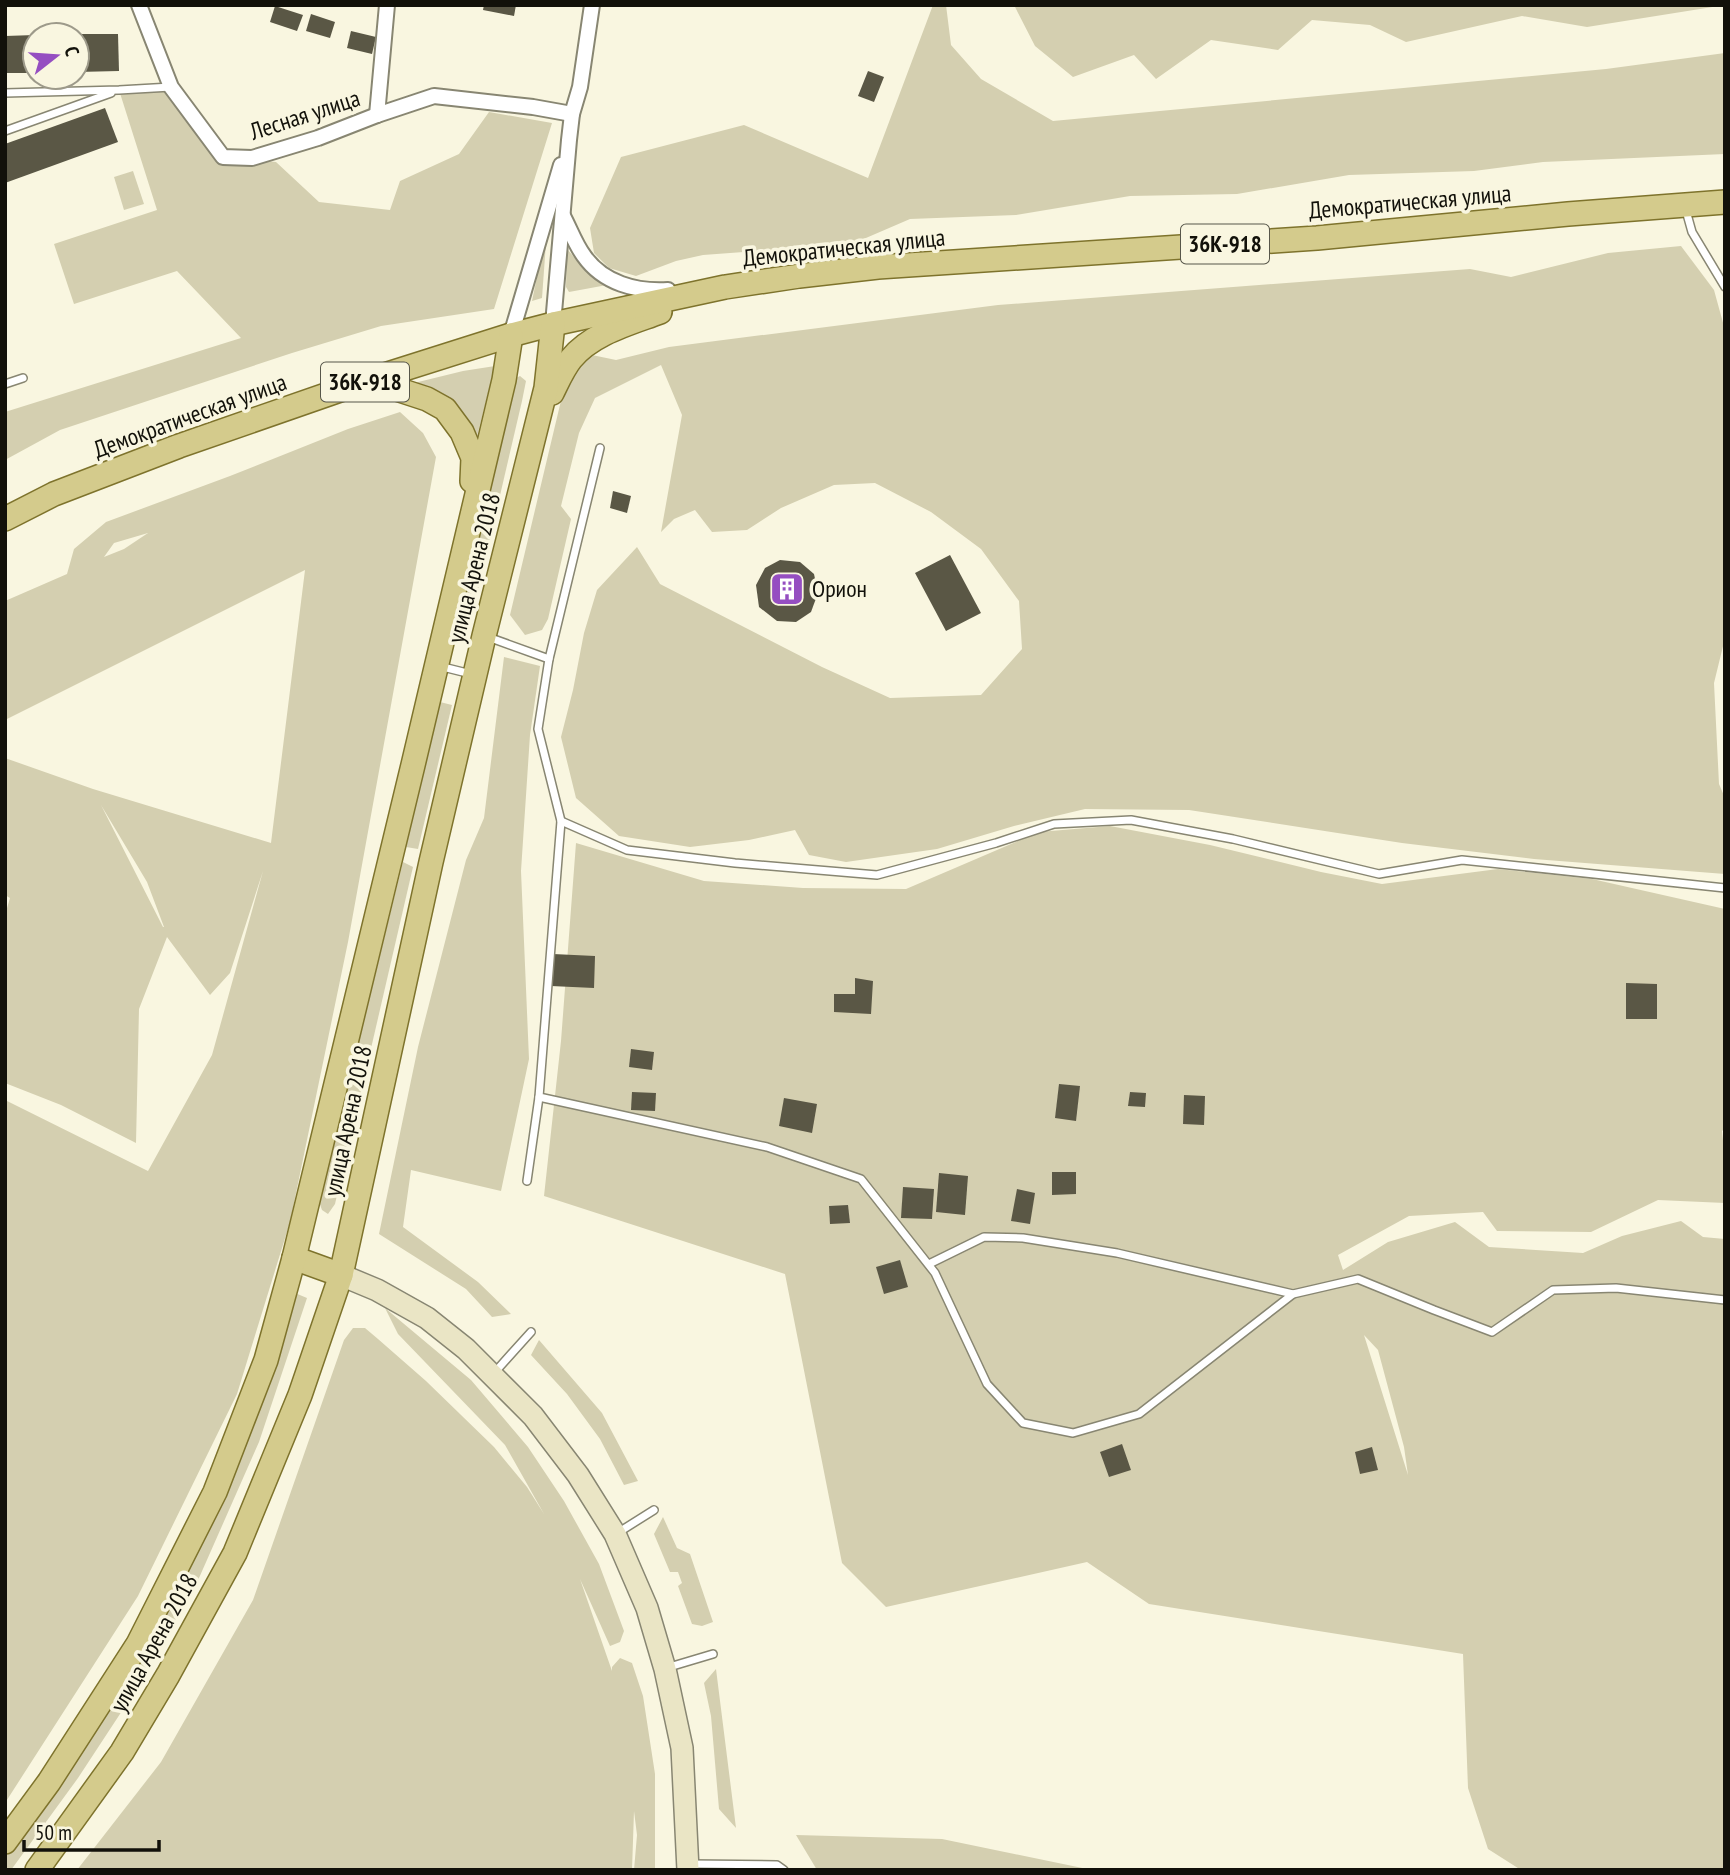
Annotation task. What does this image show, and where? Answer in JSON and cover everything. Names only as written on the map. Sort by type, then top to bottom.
[{"type":"main road","name":"Демократическая улица","points":[[5,519],[54,494],[179,446],[369,380],[553,324],[725,287],[878,267],[1317,238],[1725,202]]},
{"type":"main road","points":[[539,418],[559,377],[573,356],[594,340],[725,287]]},
{"type":"main road","name":"улица Арена 2018","points":[[37,1870],[122,1752],[235,1553],[299,1395],[341,1275],[428,875],[539,418],[550,366],[553,324]]},
{"type":"main road","name":"улица Арена 2018","points":[[5,1842],[49,1782],[138,1644],[215,1492],[266,1360],[294,1258],[436,665],[504,380],[511,335]]},
{"type":"main road","points":[[369,380],[428,399],[445,410],[461,432],[473,458],[470,518]]},
{"type":"main road","points":[[294,1258],[377,1290],[427,1318],[466,1349],[533,1416],[578,1475],[615,1534],[647,1608],[665,1668],[682,1748],[688,1867]]},
{"type":"street","name":"Лесная улица","points":[[139,5],[171,87],[223,157],[252,158],[318,138],[434,96],[572,114]]},
{"type":"street","points":[[377,115],[387,5]]},
{"type":"street","points":[[553,324],[572,114],[580,87],[592,5]]},
{"type":"street","points":[[511,335],[569,140]]},
{"type":"street","points":[[563,215],[583,254],[596,270],[616,284],[652,292],[725,287]]},
{"type":"lane","points":[[5,93],[171,87]]},
{"type":"lane","points":[[5,131],[119,90]]},
{"type":"lane","points":[[1684,206],[1692,232],[1725,287]]},
{"type":"lane","points":[[5,384],[23,379]]},
{"type":"lane","points":[[527,1181],[539,1097],[561,821],[538,729],[549,660],[600,448]]},
{"type":"lane","points":[[484,636],[549,660]]},
{"type":"lane","points":[[436,665],[475,675]]},
{"type":"lane","points":[[561,821],[627,850],[735,863],[877,875],[996,843],[1054,824],[1131,820],[1233,839],[1379,874],[1462,860],[1725,888]]},
{"type":"lane","points":[[539,1097],[767,1147],[862,1179],[935,1273],[987,1384],[1023,1423],[1073,1433],[1139,1414],[1293,1294],[1359,1279],[1492,1332],[1552,1290],[1616,1288],[1725,1300]]},
{"type":"lane","points":[[929,1264],[984,1237],[1023,1238],[1117,1252],[1293,1294]]},
{"type":"lane","points":[[492,1375],[531,1332]]},
{"type":"lane","points":[[615,1534],[654,1510]]},
{"type":"lane","points":[[665,1668],[713,1654]]},
{"type":"lane","points":[[688,1867],[777,1865],[784,1870]]},
{"type":"shaded area","points":[[933,5],[946,5],[951,45],[981,79],[1053,121],[1606,69],[1725,53],[1725,154],[1543,162],[1474,171],[1349,175],[1237,194],[1130,196],[1016,215],[910,219],[852,244],[703,255],[676,261],[636,276],[609,268],[594,253],[590,228],[621,157],[744,125],[868,178]]},
{"type":"shaded area","points":[[1014,5],[1725,5],[1587,27],[1522,16],[1406,42],[1370,25],[1312,20],[1278,50],[1211,40],[1156,79],[1134,55],[1073,77],[1035,46]]},
{"type":"shaded area","points":[[171,87],[236,158],[276,162],[319,202],[390,210],[400,181],[459,154],[489,112],[552,123],[494,309],[381,326],[292,353],[60,430],[5,460],[5,412],[241,338],[177,271],[74,304],[54,244],[157,210],[119,90]]},
{"type":"shaded area","points":[[133,171],[144,204],[124,210],[114,177]]},
{"type":"shaded area","points":[[547,229],[542,298],[532,301]]},
{"type":"shaded area","points":[[1681,246],[1714,290],[1725,330],[1725,638],[1714,683],[1719,784],[1725,798],[1725,874],[1534,859],[1402,843],[1189,810],[1085,809],[1014,826],[937,849],[846,862],[809,855],[795,830],[749,840],[690,847],[619,836],[576,798],[561,737],[584,633],[597,590],[637,547],[660,584],[822,667],[890,698],[981,695],[1022,649],[1019,601],[981,549],[931,512],[875,483],[834,485],[781,508],[747,530],[712,532],[695,510],[674,519],[661,532],[682,415],[661,365],[595,398],[579,433],[561,506],[571,519],[548,619],[542,630],[525,635],[510,615],[564,388],[572,367],[592,355],[616,360],[669,347],[998,305],[1470,269],[1511,277],[1608,253]]},
{"type":"shaded area","points":[[567,249],[587,272],[607,285],[569,292],[566,287]]},
{"type":"shaded area","points":[[495,366],[474,448],[410,384],[463,371]]},
{"type":"shaded area","points":[[520,376],[526,381],[522,401],[471,620],[457,619],[514,379]]},
{"type":"shaded area","points":[[400,412],[423,433],[436,457],[348,942],[290,1222],[237,1394],[138,1596],[5,1803],[5,1100],[148,1171],[212,1055],[263,871],[230,973],[210,995],[167,937],[139,1009],[136,1143],[61,1105],[5,1083],[5,915],[10,898],[5,895],[5,758],[93,789],[271,843],[305,570],[5,720],[5,601],[67,574],[74,549],[106,522],[348,429]],"holes":[[[148,533],[124,549],[104,557],[114,543]],[[101,805],[147,882],[164,927],[163,927]]]},
{"type":"shaded area","points":[[504,657],[540,666],[530,735],[521,871],[529,1059],[501,1191],[411,1170],[403,1227],[478,1282],[511,1314],[492,1317],[466,1289],[379,1234],[418,1047],[466,860],[484,818]]},
{"type":"shaded area","points":[[440,702],[452,705],[418,849],[406,847]]},
{"type":"shaded area","points":[[1110,826],[1210,845],[1382,884],[1498,869],[1592,879],[1725,909],[1725,1128],[1722,1131],[1725,1203],[1658,1200],[1591,1232],[1497,1231],[1483,1212],[1409,1216],[1338,1255],[1343,1270],[1388,1242],[1455,1222],[1489,1247],[1583,1253],[1622,1236],[1681,1221],[1703,1237],[1725,1239],[1725,1870],[1521,1870],[1488,1849],[1468,1788],[1463,1654],[1149,1604],[1087,1562],[886,1607],[842,1563],[785,1274],[544,1196],[561,1041],[576,843],[704,881],[803,888],[906,889],[1039,832]],"holes":[[[1364,1335],[1378,1350],[1404,1447],[1408,1475]]]},
{"type":"shaded area","points":[[403,862],[413,867],[335,1204],[328,1214],[322,1210],[319,1202]]},
{"type":"shaded area","points":[[295,1293],[307,1298],[259,1442],[199,1578],[139,1685],[78,1778],[11,1870],[5,1870],[5,1857],[55,1792],[156,1630]]},
{"type":"shaded area","points":[[385,1308],[471,1380],[528,1447],[564,1501],[599,1564],[624,1631],[620,1642],[610,1646],[580,1579],[612,1671],[620,1658],[632,1663],[643,1696],[655,1774],[655,1870],[634,1870],[637,1835],[634,1811],[632,1870],[77,1870],[161,1762],[253,1600],[344,1340],[353,1328],[365,1328],[426,1381],[494,1447],[527,1487],[544,1514],[505,1445],[398,1334]]},
{"type":"shaded area","points":[[539,1340],[602,1413],[638,1481],[624,1485],[600,1439],[567,1394],[531,1355]]},
{"type":"shaded area","points":[[663,1517],[677,1548],[690,1554],[713,1622],[702,1626],[692,1624],[678,1586],[682,1583],[678,1572],[670,1572],[654,1534]]},
{"type":"shaded area","points":[[716,1669],[736,1828],[719,1809],[711,1716],[704,1683]]},
{"type":"shaded area","points":[[796,1835],[942,1839],[1092,1870],[817,1870]]},
{"type":"building","points":[[484,5],[516,5],[514,16],[483,10]]},
{"type":"building","points":[[275,6],[303,15],[297,31],[270,22]]},
{"type":"building","points":[[311,14],[335,22],[330,38],[306,31]]},
{"type":"building","points":[[351,31],[376,37],[372,54],[347,48]]},
{"type":"building","points":[[91,34],[118,34],[119,71],[91,72]]},
{"type":"building","points":[[21,35],[21,73],[5,73],[5,36]]},
{"type":"building","points":[[868,71],[884,77],[874,102],[858,96]]},
{"type":"building","points":[[105,108],[118,142],[5,183],[5,144]]},
{"type":"building","points":[[613,491],[631,496],[627,513],[610,508]]},
{"type":"building","points":[[950,555],[981,613],[946,631],[915,573]]},
{"type":"building","name":"Орион","points":[[780,560],[800,562],[814,574],[818,593],[811,612],[796,622],[777,621],[759,607],[756,585],[765,568]]},
{"type":"building","points":[[553,954],[595,956],[594,988],[551,986]]},
{"type":"building","points":[[855,978],[873,981],[871,1014],[834,1012],[834,994],[855,994]]},
{"type":"building","points":[[1626,983],[1657,984],[1657,1019],[1626,1019]]},
{"type":"building","points":[[631,1049],[654,1052],[652,1070],[629,1067]]},
{"type":"building","points":[[1059,1084],[1080,1086],[1076,1121],[1055,1118]]},
{"type":"building","points":[[632,1092],[656,1093],[655,1111],[631,1110]]},
{"type":"building","points":[[1130,1092],[1146,1093],[1145,1107],[1128,1106]]},
{"type":"building","points":[[1184,1095],[1205,1096],[1204,1125],[1183,1124]]},
{"type":"building","points":[[784,1098],[817,1104],[812,1133],[779,1126]]},
{"type":"building","points":[[1052,1172],[1076,1172],[1076,1194],[1052,1195]]},
{"type":"building","points":[[939,1173],[968,1176],[965,1215],[936,1212]]},
{"type":"building","points":[[903,1187],[934,1189],[932,1219],[901,1218]]},
{"type":"building","points":[[1017,1189],[1035,1193],[1030,1224],[1011,1221]]},
{"type":"building","points":[[848,1205],[850,1223],[830,1224],[829,1206]]},
{"type":"building","points":[[900,1260],[908,1287],[884,1294],[876,1267]]},
{"type":"building","points":[[1122,1444],[1131,1470],[1109,1477],[1100,1452]]},
{"type":"building","points":[[1372,1447],[1378,1470],[1360,1474],[1355,1452]]},
{"type":"place","name":"Орион","points":[[787,589]]}]
